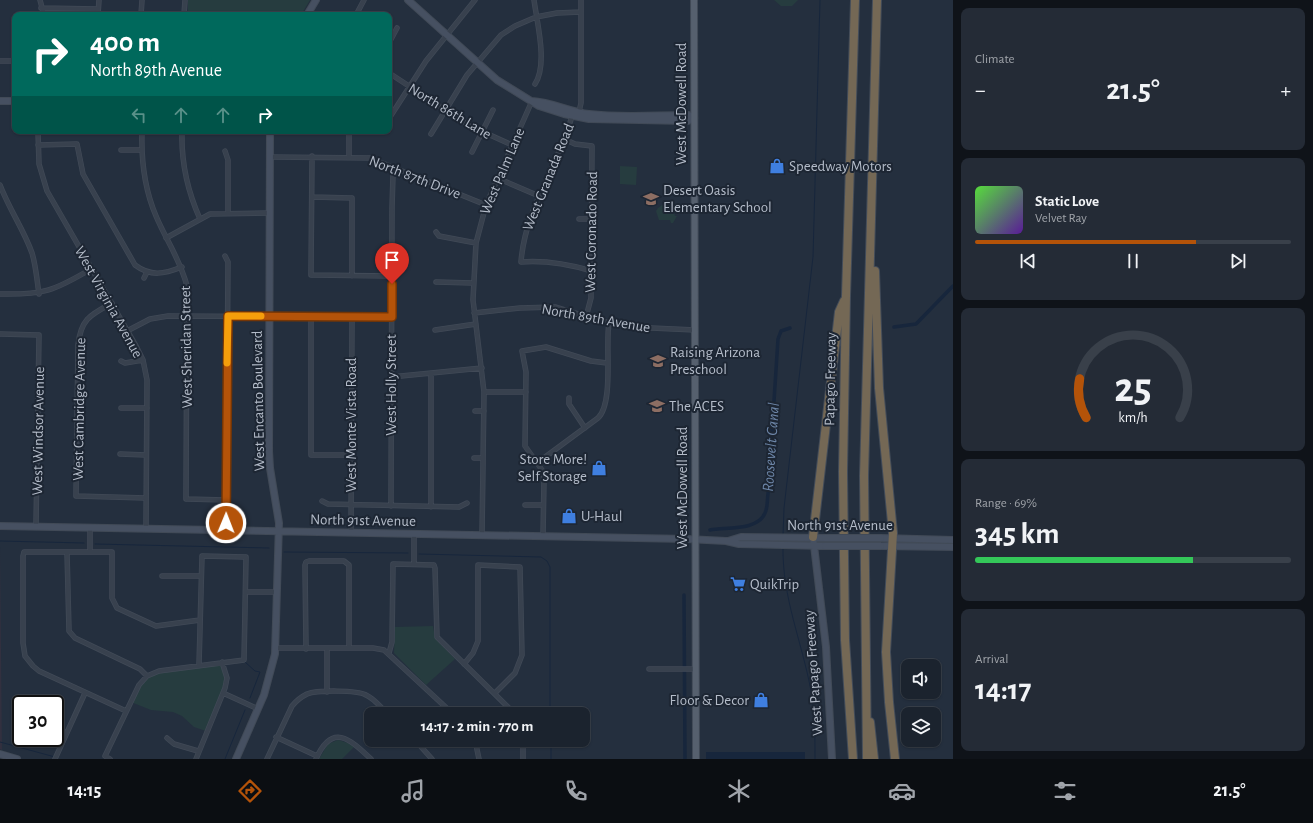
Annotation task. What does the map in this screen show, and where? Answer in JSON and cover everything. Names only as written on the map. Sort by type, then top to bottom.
[{"type":"highway","name":"Papago Freeway","points":[[853,759],[845,640],[843,472],[854,0]]},
{"type":"highway","points":[[867,759],[864,476],[877,0]]},
{"type":"highway","points":[[872,223],[880,388],[893,538],[886,652],[888,695],[895,759]]},
{"type":"highway","points":[[813,537],[839,312],[846,296]]},
{"type":"highway","points":[[848,759],[849,693]]},
{"type":"highway","points":[[866,693],[874,759]]},
{"type":"main road","points":[[309,12],[316,0]]},
{"type":"main road","name":"West McDowell Road","points":[[694,0],[694,540],[696,759]]},
{"type":"main road","points":[[412,1],[497,80],[539,106],[572,116],[688,121],[694,118]]},
{"type":"main road","points":[[0,101],[12,101]]},
{"type":"main road","points":[[532,101],[541,101],[595,117]]},
{"type":"main road","name":"West Encanto Boulevard","points":[[236,759],[271,673],[275,648],[278,509],[270,462],[270,134]]},
{"type":"main road","name":"North 91st Avenue","points":[[0,526],[694,540],[726,541],[739,544],[794,546],[953,547]]},
{"type":"main road","name":"North 91st Avenue","points":[[726,541],[741,537],[953,540]]},
{"type":"main road","name":"West Papago Freeway","points":[[813,537],[826,647],[832,759]]},
{"type":"main road","points":[[0,754],[17,759]]},
{"type":"street","points":[[40,0],[43,12]]},
{"type":"street","points":[[41,8],[98,9],[99,0]]},
{"type":"street","points":[[141,12],[142,0]]},
{"type":"street","points":[[184,12],[185,0]]},
{"type":"street","points":[[358,12],[364,0]]},
{"type":"street","points":[[392,115],[426,61],[475,0]]},
{"type":"street","points":[[534,0],[540,35],[539,77],[535,84]]},
{"type":"street","name":"West Granada Road","points":[[579,112],[581,103],[581,0]]},
{"type":"street","points":[[431,134],[445,109],[477,63],[501,35],[514,26],[536,17],[557,12],[581,12]]},
{"type":"street","points":[[392,37],[397,28]]},
{"type":"street","points":[[0,61],[12,61]]},
{"type":"street","name":"North 86th Lane","points":[[392,75],[470,126],[512,145]]},
{"type":"street","name":"West Palm Lane","points":[[482,536],[484,392],[474,313],[476,243],[486,205],[532,101]]},
{"type":"street","points":[[472,152],[493,110]]},
{"type":"street","name":"West Granada Road","points":[[572,116],[564,139],[526,228],[520,262],[539,261],[566,264],[592,271]]},
{"type":"street","name":"West Virginia Avenue","points":[[38,134],[40,169],[47,191],[143,360],[147,376],[146,529]]},
{"type":"street","name":"West Sheridan Street","points":[[142,134],[142,150],[148,193],[166,238],[182,267],[187,286],[186,499],[226,500]]},
{"type":"street","points":[[182,134],[182,160],[185,180],[200,219]]},
{"type":"street","points":[[349,134],[349,157]]},
{"type":"street","name":"West Coronado Road","points":[[564,139],[575,144],[592,146],[592,271],[590,302],[586,317]]},
{"type":"street","points":[[38,145],[77,144],[83,174],[131,260],[147,272],[157,274],[182,267]]},
{"type":"street","points":[[121,150],[142,150]]},
{"type":"street","points":[[225,151],[228,160],[228,213]]},
{"type":"street","points":[[312,156],[312,276],[392,276]]},
{"type":"street","name":"North 87th Drive","points":[[270,157],[312,156],[370,158],[486,205]]},
{"type":"street","name":"West Holly Street","points":[[391,506],[393,174],[396,168]]},
{"type":"street","points":[[497,178],[539,196]]},
{"type":"street","points":[[0,185],[6,203],[26,240],[32,255],[39,294]]},
{"type":"street","points":[[312,197],[352,198],[352,276]]},
{"type":"street","points":[[166,238],[210,214],[270,213]]},
{"type":"street","points":[[579,219],[592,219]]},
{"type":"street","points":[[436,232],[439,236],[476,243]]},
{"type":"street","points":[[225,256],[228,262],[226,530]]},
{"type":"street","points":[[0,294],[39,294],[64,285],[91,269]]},
{"type":"street","points":[[144,278],[147,272]]},
{"type":"street","points":[[436,282],[474,283]]},
{"type":"street","name":"West Cambridge Avenue","points":[[112,304],[81,322],[78,345],[76,496],[146,498]]},
{"type":"street","name":"North 89th Avenue","points":[[474,313],[542,306],[560,308],[609,323],[646,329],[694,330]]},
{"type":"street","points":[[127,331],[156,317],[392,317]]},
{"type":"street","points":[[311,317],[311,455],[352,455]]},
{"type":"street","name":"West Monte Vista Road","points":[[351,533],[352,317]]},
{"type":"street","points":[[537,463],[602,415],[607,404],[607,338],[609,323]]},
{"type":"street","points":[[435,330],[476,324]]},
{"type":"street","name":"West Windsor Avenue","points":[[0,334],[39,335],[36,526]]},
{"type":"street","points":[[543,537],[544,479],[542,470],[525,446],[526,372],[522,351],[546,347],[591,361],[607,363]]},
{"type":"street","points":[[121,361],[125,364],[143,360]]},
{"type":"street","points":[[391,377],[431,375],[482,368]]},
{"type":"street","points":[[431,375],[431,507]]},
{"type":"street","points":[[484,392],[526,392]]},
{"type":"street","points":[[569,398],[569,404],[585,428]]},
{"type":"street","points":[[121,408],[147,408]]},
{"type":"street","points":[[475,411],[484,411]]},
{"type":"street","points":[[120,454],[146,455]]},
{"type":"street","points":[[526,460],[532,457]]},
{"type":"street","points":[[474,458],[483,458]]},
{"type":"street","points":[[322,501],[328,504],[431,507],[459,507],[467,503]]},
{"type":"street","points":[[525,505],[543,505]]},
{"type":"street","points":[[90,527],[90,552]]},
{"type":"street","points":[[414,534],[414,564]]},
{"type":"street","points":[[126,711],[42,673],[33,666],[25,656],[23,643],[22,556],[24,552],[112,552],[114,604],[121,612],[156,626],[200,620]]},
{"type":"street","points":[[67,552],[69,631],[75,638],[140,669],[147,676]]},
{"type":"street","points":[[110,759],[105,756],[139,685],[147,676],[159,671],[244,660],[246,557],[202,556],[199,665]]},
{"type":"street","points":[[306,649],[306,562],[347,562],[349,565],[350,648]]},
{"type":"street","points":[[389,653],[392,642],[393,564],[434,565],[437,636],[508,707]]},
{"type":"street","points":[[464,664],[473,654],[478,641],[478,565],[520,567],[521,662],[515,673],[495,693]]},
{"type":"street","points":[[162,576],[201,576]]},
{"type":"street","points":[[246,592],[276,592]]},
{"type":"street","points":[[275,648],[378,648],[389,653],[444,707]]},
{"type":"street","points":[[327,648],[327,692]]},
{"type":"street","points":[[196,759],[224,693],[226,678],[222,662]]},
{"type":"street","points":[[649,669],[695,669]]},
{"type":"street","points":[[55,759],[85,692]]},
{"type":"street","points":[[266,759],[289,710],[297,700],[312,693],[357,692],[366,695],[380,707]]},
{"type":"street","points":[[224,693],[258,708]]},
{"type":"street","points":[[276,737],[316,757],[328,740],[337,737],[351,740],[371,759]]},
{"type":"street","points":[[167,738],[174,744],[198,752]]},
{"type":"street","points":[[423,747],[432,759]]},
{"type":"street","points":[[476,747],[479,759]]},
{"type":"street","points":[[522,747],[523,759]]},
{"type":"shaded area","points":[[0,547],[2,750],[0,749]]},
{"type":"green space","points":[[188,0],[310,0],[303,12],[188,12]]},
{"type":"green space","points":[[774,0],[798,0],[792,6],[781,6]]},
{"type":"green space","points":[[620,166],[637,167],[636,185],[620,184]]},
{"type":"green space","points":[[665,203],[672,205],[675,216],[677,216],[673,223],[671,223],[670,220],[659,220],[656,211]]},
{"type":"green space","points":[[433,626],[435,638],[455,659],[426,685],[394,653],[395,627]]},
{"type":"green space","points":[[222,662],[227,683],[206,731],[194,727],[182,716],[173,712],[151,710],[131,702],[137,688],[151,674]]},
{"type":"green space","points":[[338,740],[348,743],[354,747],[342,759],[319,759],[328,744]]},
{"type":"water","points":[[706,752],[805,752],[805,759],[706,759]]},
{"type":"waterway","points":[[783,536],[784,508],[813,257],[820,0]]},
{"type":"waterway","name":"Roosevelt Canal","points":[[894,327],[916,324],[953,286]]},
{"type":"waterway","name":"Roosevelt Canal","points":[[710,530],[741,527],[756,523],[761,519],[766,511],[778,339],[781,331],[790,328]]},
{"type":"waterway","points":[[0,541],[84,543]]},
{"type":"waterway","points":[[95,544],[269,548]]},
{"type":"waterway","points":[[783,547],[789,602],[811,691],[815,759]]},
{"type":"waterway","points":[[284,552],[408,553]]},
{"type":"waterway","points":[[419,554],[541,557],[547,561],[550,567],[550,707]]},
{"type":"waterway","name":"Roosevelt Canal","points":[[684,595],[685,759]]},
{"type":"waterway","points":[[245,662],[255,671],[260,672],[250,698]]},
{"type":"waterway","points":[[225,759],[245,710]]},
{"type":"waterway","points":[[0,742],[55,757]]},
{"type":"waterway","points":[[551,747],[551,759]]},
{"type":"slow traffic","points":[[227,363],[228,316],[261,316]]},
{"type":"place","name":"Speedway Motors","points":[[777,166]]},
{"type":"place","name":"Desert Oasis Elementary School","points":[[651,199]]},
{"type":"place","name":"Raising Arizona Preschool","points":[[658,361]]},
{"type":"place","name":"The ACES","points":[[657,406]]},
{"type":"place","name":"Store More! Self Storage","points":[[599,468]]},
{"type":"place","name":"U-Haul","points":[[569,516]]},
{"type":"place","name":"QuikTrip","points":[[738,584]]},
{"type":"place","name":"Floor & Decor","points":[[761,700]]},
{"type":"route","points":[[226,523],[228,316],[392,317],[392,284]]}]
